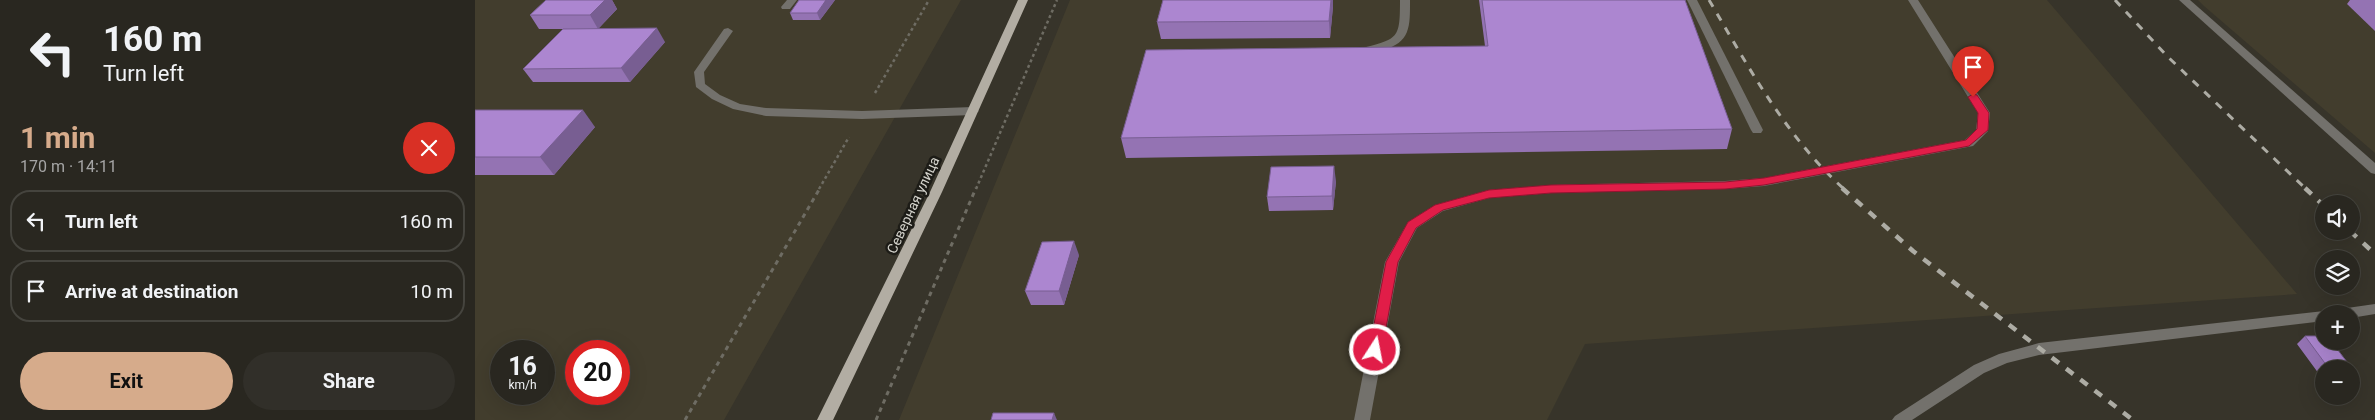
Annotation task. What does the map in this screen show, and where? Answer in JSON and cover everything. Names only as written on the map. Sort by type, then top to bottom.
[{"type":"main road","name":"Северная улица","points":[[825,420],[936,192],[1023,0]]},
{"type":"lane","points":[[1352,50],[1371,50],[1385,47],[1397,39],[1404,31],[1405,0]]},
{"type":"lane","points":[[1692,0],[1757,130]]},
{"type":"lane","points":[[1362,420],[1392,262],[1412,225],[1439,208],[1498,193],[1551,189],[1725,185],[1764,182],[1969,143],[1982,130],[1984,113],[1913,0]]},
{"type":"lane","points":[[2184,0],[2375,170]]},
{"type":"lane","points":[[728,31],[699,72],[700,85],[715,97],[737,107],[766,112],[862,115],[973,111]]},
{"type":"lane","points":[[2360,311],[2375,309]]},
{"type":"lane","points":[[1900,420],[1979,369],[2004,358],[2039,349],[2315,317]]},
{"type":"path","points":[[685,420],[929,0]]},
{"type":"path","points":[[875,420],[1057,0]]},
{"type":"shaded area","points":[[475,0],[961,0],[724,420],[475,420]]},
{"type":"shaded area","points":[[1070,0],[2047,0],[2297,294],[1585,344],[1547,420],[899,420]]},
{"type":"shaded area","points":[[2198,0],[2375,0],[2375,153],[2204,6]]},
{"type":"building","points":[[546,0],[605,0],[590,15],[530,15]]},
{"type":"building","points":[[799,0],[826,0],[817,13],[790,13]]},
{"type":"building","points":[[1163,0],[1331,0],[1329,21],[1157,22]]},
{"type":"building","points":[[1482,0],[1685,0],[1732,129],[1121,138],[1146,50],[1488,46]]},
{"type":"building","points":[[657,28],[621,68],[523,69],[563,29]]},
{"type":"building","points":[[475,110],[583,110],[540,157],[475,157]]},
{"type":"building","points":[[1334,166],[1332,196],[1267,197],[1271,167]]},
{"type":"building","points":[[1074,241],[1059,291],[1025,291],[1042,242]]},
{"type":"building","points":[[2305,336],[2315,336],[2315,350]]},
{"type":"building","points":[[2315,350],[2338,350],[2345,360],[2323,360]]},
{"type":"building","points":[[993,413],[1054,413],[1052,420],[991,420]]},
{"type":"railway","points":[[1709,0],[1769,100],[1786,124],[1823,169],[1844,189]]},
{"type":"railway","points":[[2115,0],[2167,56],[2306,189]]},
{"type":"railway","points":[[1842,188],[1913,251],[2133,420]]},
{"type":"railway","points":[[2305,188],[2315,197]]},
{"type":"railway","points":[[2360,240],[2375,254]]},
{"type":"route","points":[[1375,350],[1392,262],[1412,225],[1439,208],[1489,194],[1551,189],[1725,185],[1764,182],[1969,143],[1982,130],[1984,113],[1973,97]]}]
